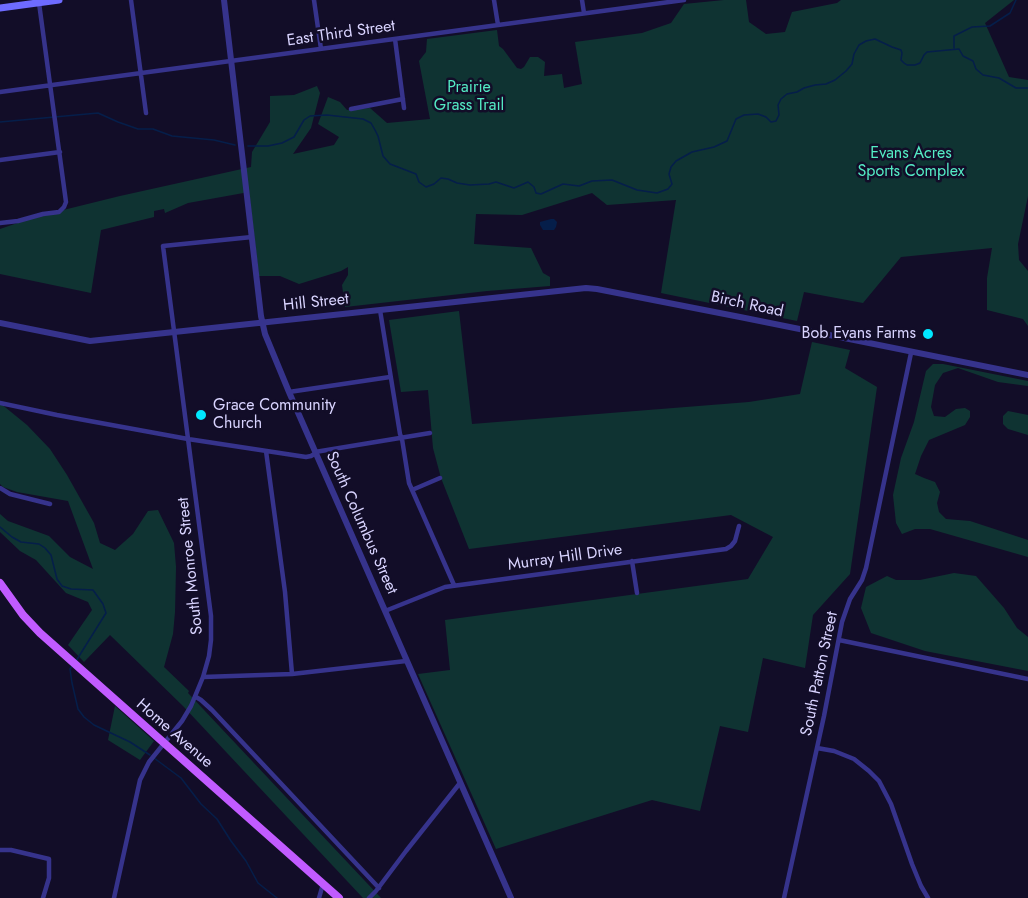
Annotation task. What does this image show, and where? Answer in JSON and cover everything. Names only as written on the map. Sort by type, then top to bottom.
[{"type":"main road","points":[[0,8],[59,0]]},
{"type":"main road","name":"Home Avenue","points":[[0,583],[28,621],[339,898]]},
{"type":"street","points":[[131,0],[146,112]]},
{"type":"street","name":"South Columbus Street","points":[[224,0],[265,334],[511,898]]},
{"type":"street","points":[[314,0],[321,49]]},
{"type":"street","points":[[494,0],[498,25]]},
{"type":"street","points":[[582,0],[584,13]]},
{"type":"street","name":"East Third Street","points":[[0,92],[684,0]]},
{"type":"street","points":[[0,223],[59,212],[66,202],[39,2]]},
{"type":"street","points":[[395,39],[404,108]]},
{"type":"street","points":[[351,109],[403,99]]},
{"type":"street","points":[[0,160],[60,152]]},
{"type":"street","name":"South Monroe Street","points":[[114,898],[138,786],[149,762],[186,715],[196,697],[210,646],[211,623],[163,246],[252,237]]},
{"type":"street","name":"Hill Street","points":[[0,323],[87,341],[579,288],[637,296]]},
{"type":"street","name":"Birch Road","points":[[637,296],[1028,375]]},
{"type":"street","points":[[380,310],[407,474],[454,585]]},
{"type":"street","name":"South Patton Street","points":[[784,898],[846,610],[867,568],[911,352]]},
{"type":"street","points":[[289,392],[390,377]]},
{"type":"street","points":[[0,403],[57,416],[306,457],[316,452],[430,433]]},
{"type":"street","points":[[266,451],[285,592],[292,674]]},
{"type":"street","points":[[412,490],[440,478]]},
{"type":"street","points":[[0,488],[10,494],[50,504]]},
{"type":"street","name":"Murray Hill Drive","points":[[385,611],[431,591],[454,585],[726,549],[735,541],[739,526]]},
{"type":"street","points":[[632,561],[637,593]]},
{"type":"street","points":[[839,640],[1028,679]]},
{"type":"street","points":[[203,677],[292,674],[406,661]]},
{"type":"street","points":[[196,697],[212,710],[379,888]]},
{"type":"street","points":[[817,748],[834,751],[854,759],[879,781],[891,804],[912,864],[928,898]]},
{"type":"street","points":[[369,898],[460,783]]},
{"type":"street","points":[[0,850],[11,850],[49,859],[49,878],[43,898]]},
{"type":"street","points":[[319,898],[323,884]]},
{"type":"green space","points":[[746,0],[749,22],[766,34],[785,32],[792,12],[837,3],[841,0],[1014,0],[985,23],[1009,77],[1028,80],[1028,196],[1018,244],[1019,260],[1028,271],[1028,326],[1023,319],[987,310],[987,278],[992,248],[901,257],[863,303],[804,292],[797,321],[661,293],[676,200],[607,205],[592,193],[522,215],[476,214],[474,244],[531,248],[543,273],[550,277],[550,286],[345,307],[342,285],[348,275],[348,267],[299,284],[280,276],[259,276],[249,192],[188,203],[165,213],[164,209],[154,211],[154,217],[101,230],[91,293],[0,274],[0,229],[35,217],[120,196],[251,167],[252,152],[270,122],[270,96],[294,95],[317,86],[320,93],[311,128],[293,154],[334,145],[339,137],[318,124],[328,97],[340,102],[347,110],[370,108],[387,123],[430,119],[419,61],[426,52],[427,39],[497,30],[499,46],[517,68],[524,67],[530,57],[538,57],[545,62],[544,76],[562,74],[564,88],[582,84],[575,42],[642,33],[671,23],[684,4]]},
{"type":"green space","points":[[459,311],[472,424],[749,402],[800,394],[812,342],[850,350],[845,368],[877,387],[850,574],[813,615],[805,668],[763,658],[748,732],[720,726],[700,811],[652,800],[496,849],[418,674],[450,670],[445,620],[748,579],[773,537],[731,515],[469,549],[441,478],[433,448],[428,390],[401,392],[389,320]]},
{"type":"green space","points":[[933,364],[943,364],[1028,381],[1028,386],[998,382],[958,368],[943,373],[935,385],[931,407],[934,416],[945,417],[956,409],[965,408],[970,411],[970,417],[965,425],[929,440],[915,474],[935,482],[940,492],[937,503],[939,512],[946,519],[970,521],[1028,540],[1028,557],[930,529],[915,529],[902,534],[896,523],[893,495],[901,458],[914,422],[926,371]]},
{"type":"green space","points":[[0,403],[27,425],[50,449],[94,523],[100,543],[115,550],[133,534],[148,511],[158,510],[174,543],[176,567],[173,634],[164,667],[381,898],[363,898],[183,706],[110,635],[84,662],[68,645],[92,610],[88,602],[66,593],[36,560],[20,551],[0,532],[0,514],[8,521],[49,536],[70,557],[93,569],[68,501],[17,492],[0,484]]},
{"type":"green space","points":[[1008,411],[1028,415],[1028,435],[1008,429],[1003,424],[1003,416]]},
{"type":"green space","points":[[954,573],[976,576],[1004,608],[1017,628],[1028,637],[1028,671],[925,651],[871,633],[861,608],[866,587],[887,576],[896,580],[920,580]]},
{"type":"green space","points":[[115,706],[154,741],[140,760],[108,740]]},
{"type":"water","points":[[551,219],[557,222],[554,230],[543,230],[540,222]]},
{"type":"waterway","points":[[954,48],[954,36],[972,27],[990,26],[1010,13],[1016,0]]},
{"type":"waterway","points":[[248,146],[282,143],[294,137],[304,120],[310,116],[327,115],[363,119],[371,123],[378,136],[383,156],[390,164],[416,174],[419,182],[426,187],[441,178],[470,185],[496,182],[514,188],[528,182],[534,187],[536,193],[541,194],[563,184],[579,186],[592,181],[612,180],[637,190],[657,193],[668,189],[672,184],[669,174],[676,161],[692,152],[714,147],[727,141],[736,119],[744,115],[758,114],[771,122],[776,121],[781,99],[787,94],[804,88],[835,80],[852,64],[859,45],[866,41],[875,39],[901,50],[901,60],[907,65],[920,63],[927,52],[959,49],[963,56],[973,61],[976,69],[983,75],[999,78],[1016,88],[1028,88]]},
{"type":"waterway","points":[[0,122],[98,113],[138,129],[153,129],[172,136],[214,140],[235,145]]},
{"type":"waterway","points":[[0,527],[21,542],[39,544],[45,548],[51,555],[57,579],[62,586],[71,589],[93,590],[103,604],[106,613],[76,661]]},
{"type":"waterway","points":[[73,665],[70,669],[72,683],[78,709],[84,717],[94,725],[130,742],[150,755]]},
{"type":"waterway","points":[[154,758],[181,778],[201,804],[217,819],[258,883],[277,898]]},
{"type":"place","name":"Bob Evans Farms","points":[[928,334]]},
{"type":"place","name":"Grace Community Church","points":[[201,415]]},
{"type":"park label","name":"Prairie Grass Trail","points":[[469,97]]},
{"type":"park label","name":"Evans Acres Sports Complex","points":[[911,163]]}]
